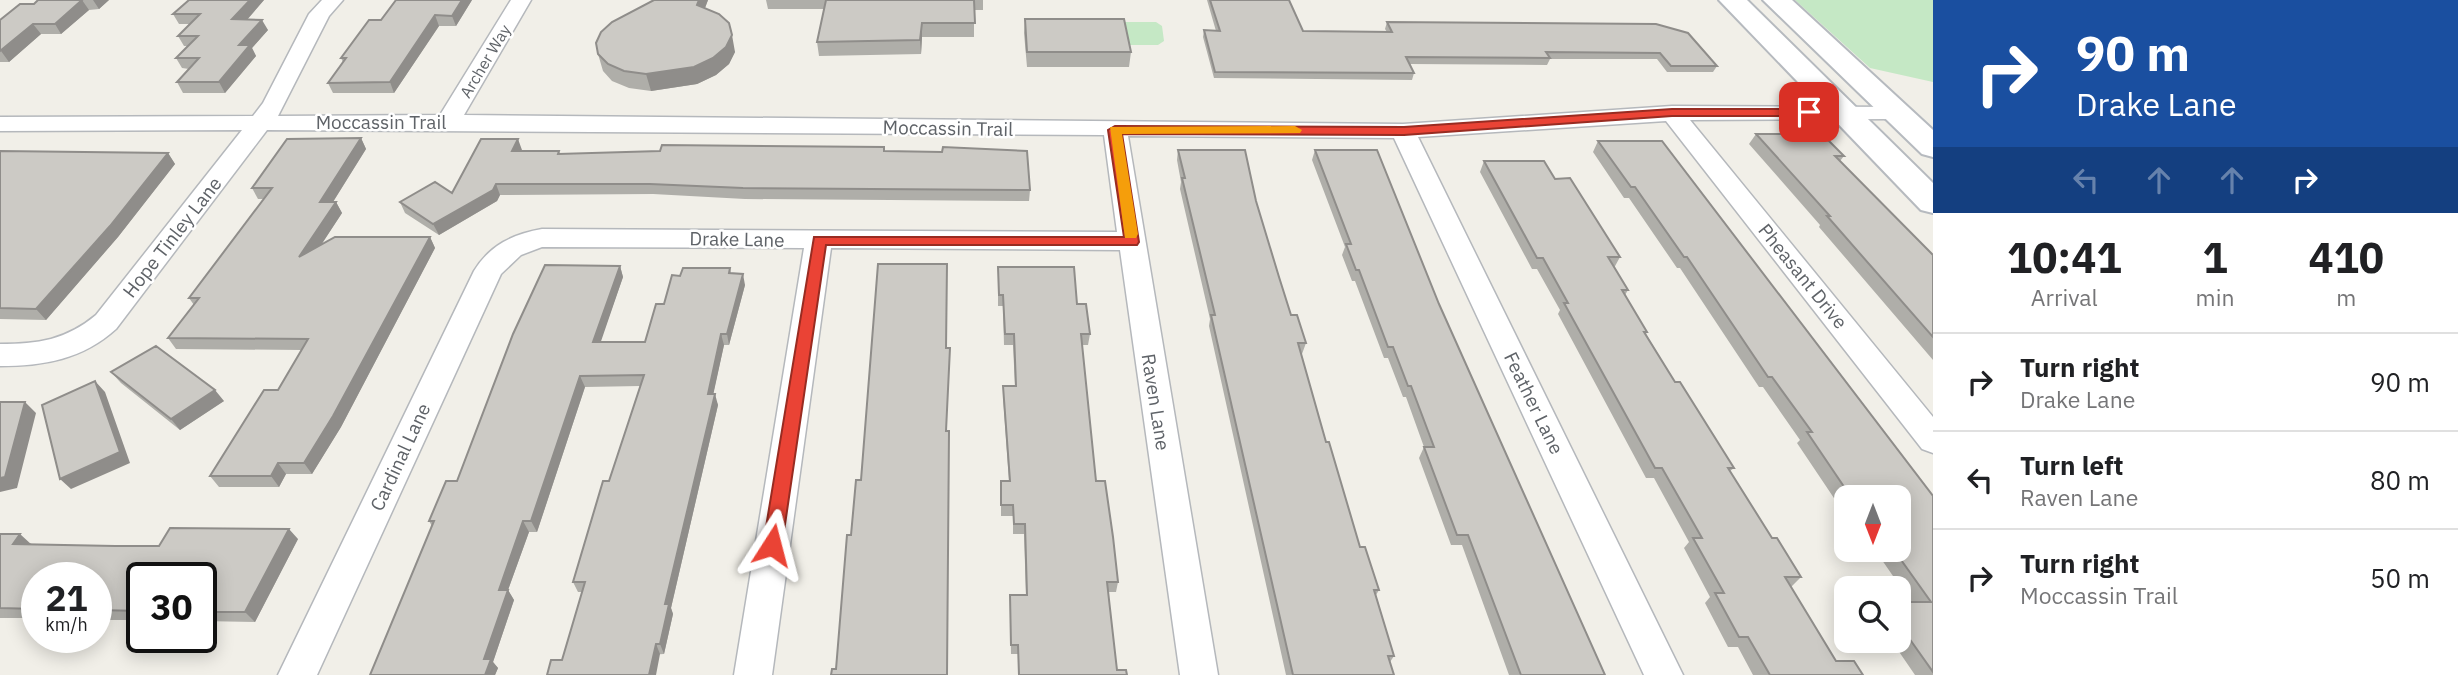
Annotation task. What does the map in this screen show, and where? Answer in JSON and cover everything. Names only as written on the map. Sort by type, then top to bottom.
[{"type":"main road","points":[[1776,0],[1933,147]]},
{"type":"main road","points":[[1734,3],[1933,202]]},
{"type":"street","name":"Hope Tinley Lane","points":[[0,355],[42,355],[76,344],[106,322],[275,103],[320,14],[332,0]]},
{"type":"street","name":"Archer Way","points":[[448,122],[521,0]]},
{"type":"street","name":"Moccassin Trail","points":[[0,124],[448,122],[1404,131],[1672,113],[1895,112]]},
{"type":"street","name":"Pheasant Drive","points":[[1672,113],[1933,440]]},
{"type":"street","name":"Raven Lane","points":[[1115,130],[1199,675]]},
{"type":"street","name":"Feather Lane","points":[[1404,131],[1664,675]]},
{"type":"street","name":"Drake Lane","points":[[512,247],[542,238],[1132,242]]},
{"type":"street","points":[[753,675],[819,240]]},
{"type":"street","name":"Cardinal Lane","points":[[297,675],[488,271],[498,258],[512,247]]},
{"type":"green space","points":[[1795,0],[1933,0],[1933,82],[1870,68]]},
{"type":"green space","points":[[1125,22],[1156,22],[1162,26],[1164,41],[1158,45],[1128,45]]},
{"type":"building","points":[[38,0],[82,0],[55,24],[33,24],[0,51],[0,20],[20,4],[34,4]]},
{"type":"building","points":[[189,0],[250,0],[232,19],[262,20],[239,45],[250,45],[219,82],[177,82],[199,58],[176,58],[198,36],[178,36],[200,14],[173,14]]},
{"type":"building","points":[[396,0],[462,0],[452,16],[435,15],[390,82],[328,83],[346,58],[341,58],[369,20],[381,20]]},
{"type":"building","points":[[654,0],[699,0],[697,5],[719,14],[729,23],[732,35],[726,47],[713,58],[694,67],[646,74],[624,71],[608,64],[598,54],[596,43],[601,32],[612,22]]},
{"type":"building","points":[[826,0],[974,0],[975,23],[922,23],[920,40],[817,42]]},
{"type":"building","points":[[1210,0],[1289,0],[1303,31],[1392,32],[1387,22],[1656,24],[1688,33],[1717,66],[1671,66],[1660,53],[1546,52],[1550,58],[1406,57],[1414,73],[1215,72],[1204,30],[1220,31]]},
{"type":"building","points":[[1025,19],[1124,19],[1131,52],[1027,52]]},
{"type":"building","points":[[1756,134],[1822,134],[1844,156],[1835,156],[1933,255],[1933,337],[1827,216],[1830,216]]},
{"type":"building","points":[[361,138],[320,202],[336,202],[299,257],[335,237],[430,237],[333,416],[304,463],[278,463],[271,476],[210,476],[264,390],[278,390],[308,339],[168,338],[199,298],[189,298],[272,188],[252,188],[287,139]]},
{"type":"building","points":[[481,139],[518,139],[512,151],[559,151],[558,154],[660,151],[662,145],[884,147],[884,151],[942,152],[943,147],[1027,151],[1030,190],[496,184],[493,190],[433,224],[400,202],[435,182],[452,193]]},
{"type":"building","points":[[1598,141],[1662,141],[1933,496],[1933,672],[1911,641],[1911,602],[1931,602],[1903,562],[1911,562],[1911,485],[1843,485],[1807,432],[1812,432],[1772,377],[1768,377],[1687,257],[1684,257],[1635,187],[1631,187]]},
{"type":"building","points":[[1178,150],[1245,150],[1256,201],[1291,315],[1297,315],[1306,343],[1298,343],[1326,442],[1329,442],[1360,547],[1365,547],[1379,590],[1374,590],[1394,656],[1388,656],[1394,675],[1293,675],[1211,315],[1215,315],[1182,178],[1185,178]]},
{"type":"building","points":[[1315,150],[1377,150],[1439,304],[1605,675],[1521,675],[1468,535],[1457,535],[1424,447],[1434,447],[1411,386],[1408,386],[1393,347],[1388,347],[1359,270],[1356,270],[1346,244],[1351,244]]},
{"type":"building","points":[[0,151],[168,153],[110,226],[36,309],[0,308]]},
{"type":"building","points":[[1484,161],[1544,161],[1555,179],[1570,178],[1620,257],[1608,257],[1628,290],[1622,290],[1647,332],[1644,332],[1675,382],[1680,382],[1734,468],[1728,468],[1772,538],[1777,538],[1801,577],[1785,577],[1836,661],[1854,661],[1863,675],[1770,675],[1748,637],[1739,637],[1715,593],[1724,593],[1693,538],[1702,538],[1662,468],[1655,468],[1564,303],[1568,303],[1543,258],[1537,258]]},
{"type":"building","points":[[878,264],[947,264],[946,348],[950,348],[946,431],[949,431],[947,675],[831,675],[832,669],[836,669],[847,535],[851,535],[856,480],[861,480]]},
{"type":"building","points":[[545,265],[620,266],[593,342],[645,342],[656,304],[664,304],[672,275],[680,276],[683,268],[730,268],[729,273],[743,274],[727,334],[721,334],[708,394],[715,394],[665,604],[669,604],[660,644],[656,644],[649,675],[547,675],[551,660],[562,660],[585,582],[573,582],[603,481],[609,481],[644,375],[580,376],[531,521],[523,521],[499,590],[508,590],[484,659],[491,659],[485,675],[370,675],[434,521],[429,521],[446,481],[457,481],[513,334]]},
{"type":"building","points":[[998,267],[1074,267],[1077,304],[1086,304],[1090,334],[1081,334],[1096,481],[1105,481],[1118,582],[1107,582],[1117,670],[1126,670],[1127,675],[1019,675],[1018,645],[1011,645],[1010,595],[1027,595],[1025,524],[1014,524],[1013,505],[1001,505],[1001,481],[1010,481],[1003,386],[1016,386],[1014,334],[1005,334]]},
{"type":"building","points":[[156,346],[215,390],[171,419],[111,372]]},
{"type":"building","points":[[95,381],[120,452],[60,479],[42,405]]},
{"type":"building","points":[[0,402],[25,402],[5,477],[0,478]]},
{"type":"building","points":[[170,528],[289,529],[245,612],[217,612],[217,562],[126,562],[126,611],[112,610],[112,562],[21,562],[21,609],[0,608],[0,534],[20,534],[13,544],[159,546]]},
{"type":"slow traffic","points":[[1130,234],[1115,130],[1295,130]]},
{"type":"route","points":[[772,545],[819,240],[1132,242],[1115,130],[1404,131],[1672,113],[1809,112]]}]
